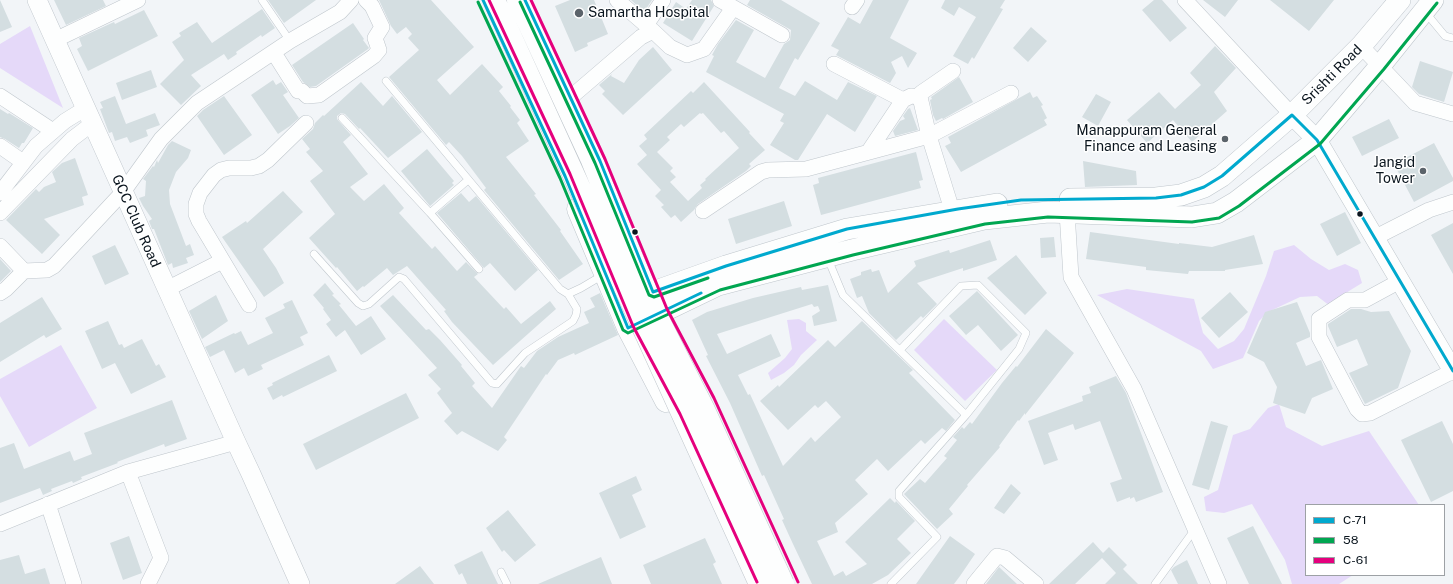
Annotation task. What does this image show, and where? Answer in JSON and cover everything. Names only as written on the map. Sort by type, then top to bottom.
[{"type":"main road","points":[[484,0],[565,176],[604,274],[628,328],[674,416],[752,584]]},
{"type":"main road","points":[[494,0],[760,584]]},
{"type":"main road","points":[[518,0],[592,160],[632,260],[661,325],[704,410],[784,584]]},
{"type":"main road","points":[[525,0],[600,161],[657,301],[709,400],[793,584]]},
{"type":"main road","name":"Srishti Road","points":[[618,306],[657,301],[852,250],[984,219],[1013,208],[1021,200],[1156,198],[1181,195],[1204,187],[1222,176],[1292,115],[1361,46],[1400,0]]},
{"type":"main road","name":"Srishti Road","points":[[628,328],[657,301],[726,266],[847,229],[952,210],[1013,208],[1048,212],[1192,217],[1217,213],[1236,202],[1316,140],[1380,66],[1429,6]]},
{"type":"main road","points":[[847,229],[852,250]]},
{"type":"street","name":"GCC Club Road","points":[[37,0],[300,584]]},
{"type":"street","points":[[55,40],[120,4],[138,0]]},
{"type":"street","points":[[0,293],[24,271],[47,270],[54,266],[123,192],[161,139],[197,103],[290,41],[340,12],[351,0]]},
{"type":"street","points":[[274,53],[298,91],[302,91],[308,96],[319,95],[374,56],[379,50],[375,38],[382,27],[372,6],[366,0]]},
{"type":"street","points":[[617,0],[670,47],[687,55],[704,49],[734,8]]},
{"type":"street","points":[[571,97],[641,37],[649,28],[663,0]]},
{"type":"street","points":[[720,0],[782,35]]},
{"type":"street","points":[[1185,0],[1316,140],[1400,281],[1453,371],[1370,413],[1362,414],[1357,409],[1319,337],[1319,319],[1348,300],[1366,300],[1400,281]]},
{"type":"street","points":[[1361,46],[1415,103],[1453,114]]},
{"type":"street","points":[[834,64],[902,100]]},
{"type":"street","points":[[952,72],[921,93],[920,98],[929,136],[952,210]]},
{"type":"street","points":[[703,211],[761,172],[768,170],[806,168],[929,136],[1012,92]]},
{"type":"street","points":[[0,96],[53,131]]},
{"type":"street","points":[[869,151],[902,100],[911,96],[920,98]]},
{"type":"street","points":[[0,193],[36,146],[53,131],[65,121],[89,116]]},
{"type":"street","points":[[0,213],[72,139],[89,116]]},
{"type":"street","points":[[249,305],[196,214],[196,204],[200,193],[214,175],[221,170],[229,168],[251,168],[259,166],[268,160],[306,123]]},
{"type":"street","points":[[0,146],[23,162]]},
{"type":"street","points":[[1374,238],[1429,210],[1453,202]]},
{"type":"street","points":[[1067,212],[1071,277],[1134,389],[1219,584]]},
{"type":"street","points":[[0,246],[24,271]]},
{"type":"street","points":[[167,290],[222,261]]},
{"type":"street","points":[[0,524],[128,472],[236,442]]},
{"type":"street","points":[[128,472],[161,558],[148,584]]},
{"type":"street","points":[[48,504],[74,584]]},
{"type":"street","points":[[974,584],[997,556],[1005,558],[1036,584]]},
{"type":"lane","points":[[262,0],[290,41]]},
{"type":"lane","points":[[1429,6],[1445,36],[1453,38]]},
{"type":"lane","points":[[314,254],[358,303],[363,306],[369,304],[399,278],[404,279],[492,382],[496,384],[525,353],[573,321],[576,315],[577,309],[568,294],[560,289],[386,81]]},
{"type":"lane","points":[[342,118],[430,213],[479,269]]},
{"type":"lane","points":[[430,213],[468,180]]},
{"type":"lane","points":[[827,257],[843,295],[966,415]]},
{"type":"lane","points":[[568,294],[604,274]]},
{"type":"lane","points":[[891,584],[936,536],[899,497],[899,491],[966,415],[1019,349],[1026,333],[978,285],[961,286],[900,350]]},
{"type":"lane","points":[[1155,584],[1195,528]]},
{"type":"lane","points":[[501,572],[507,584]]},
{"type":"shaded area","points":[[30,26],[63,108],[0,68],[0,44]]},
{"type":"shaded area","points":[[1294,245],[1311,259],[1329,270],[1345,264],[1358,270],[1362,283],[1330,306],[1317,296],[1300,297],[1268,312],[1259,321],[1243,358],[1213,369],[1201,351],[1097,295],[1127,289],[1194,299],[1203,333],[1218,349],[1234,341],[1244,329],[1266,276],[1274,251]]},
{"type":"shaded area","points":[[799,319],[806,323],[806,331],[817,340],[801,355],[794,365],[784,373],[771,380],[768,373],[785,358],[792,349],[787,320]]},
{"type":"shaded area","points":[[944,319],[997,370],[965,401],[914,350]]},
{"type":"shaded area","points":[[61,345],[97,408],[29,447],[0,396],[0,379]]},
{"type":"shaded area","points":[[1279,404],[1286,427],[1322,446],[1369,431],[1418,504],[1305,504],[1305,576],[1351,576],[1339,584],[1292,584],[1285,560],[1252,504],[1224,513],[1206,511],[1204,497],[1218,490],[1233,435],[1250,429],[1268,408]]},
{"type":"building","points":[[0,0],[12,27],[0,32]]},
{"type":"building","points":[[54,0],[103,0],[106,6],[66,25]]},
{"type":"building","points":[[268,0],[316,0],[284,23]]},
{"type":"building","points":[[379,0],[431,0],[474,47],[437,80],[450,95],[482,64],[503,87],[499,91],[520,120],[517,123],[529,141],[506,157],[536,194],[534,195],[561,230],[560,231],[583,264],[559,280],[484,190],[486,188],[462,156],[449,142],[446,145],[389,77],[419,50],[408,38],[412,34],[406,27],[397,34],[391,26]]},
{"type":"building","points":[[570,0],[594,0],[608,34],[587,43],[588,46],[575,52],[555,6]]},
{"type":"building","points":[[631,0],[652,0],[644,12]]},
{"type":"building","points":[[692,0],[711,0],[714,6],[692,41],[663,23],[676,2],[686,9]]},
{"type":"building","points":[[750,0],[781,0],[820,23],[798,60],[795,58],[779,88],[795,96],[805,81],[837,100],[848,82],[877,96],[855,132],[827,114],[798,160],[795,160],[770,145],[784,123],[780,121],[784,114],[706,72],[718,44],[736,20],[754,30],[736,62],[765,78],[784,44],[790,40],[791,30],[747,5]]},
{"type":"building","points":[[873,0],[909,0],[890,38],[917,53],[908,68],[902,56],[891,62],[896,73],[890,83],[836,55],[839,50],[831,46],[848,17],[860,24]]},
{"type":"building","points":[[945,0],[1005,0],[1000,8],[1003,9],[974,59],[972,57],[968,64],[953,56],[976,17],[959,7],[954,16],[941,8]]},
{"type":"building","points":[[1154,0],[1162,0],[1187,28],[1170,42],[1142,10]]},
{"type":"building","points":[[1203,0],[1238,0],[1225,17]]},
{"type":"building","points":[[1270,0],[1334,0],[1309,31]]},
{"type":"building","points":[[262,9],[275,28],[262,37],[261,35],[236,52],[237,54],[228,60],[224,54],[191,75],[201,86],[181,105],[160,84],[184,60],[172,42],[181,36],[179,33],[197,22],[212,43]]},
{"type":"building","points":[[144,10],[158,36],[88,71],[77,49],[82,46],[79,38],[114,22],[115,24]]},
{"type":"building","points":[[353,23],[369,48],[316,86],[310,87],[303,82],[292,65]]},
{"type":"building","points":[[1031,27],[1047,41],[1028,62],[1013,48]]},
{"type":"building","points":[[1215,46],[1236,68],[1214,92],[1227,111],[1192,142],[1173,120],[1147,143],[1127,120],[1159,92],[1175,109],[1201,85],[1190,73]]},
{"type":"building","points":[[653,47],[672,70],[623,115],[602,94],[605,91],[599,85],[612,74],[611,76],[624,83],[639,60]]},
{"type":"building","points":[[1420,61],[1453,72],[1444,102],[1419,94],[1412,87]]},
{"type":"building","points":[[151,70],[157,87],[122,100],[116,83]]},
{"type":"building","points":[[959,77],[973,102],[943,119],[942,118],[936,121],[933,115],[930,100],[932,99],[931,97]]},
{"type":"building","points":[[273,80],[276,85],[281,82],[288,92],[283,95],[299,118],[278,134],[251,95]]},
{"type":"building","points":[[361,82],[383,106],[392,96],[438,151],[422,132],[388,158],[360,128],[359,129],[345,114],[341,113],[337,116],[337,119],[351,135],[343,142],[368,174],[350,187],[364,201],[384,184],[404,208],[399,213],[432,249],[435,246],[457,271],[466,262],[478,274],[474,277],[504,309],[506,307],[521,324],[550,301],[556,309],[493,365],[452,322],[444,311],[446,310],[407,266],[393,275],[387,268],[357,291],[337,267],[336,268],[309,238],[335,214],[310,181],[323,171],[306,152],[310,149],[302,139],[313,129],[315,123],[323,115],[324,116]]},
{"type":"building","points":[[704,82],[765,150],[749,164],[751,166],[746,171],[698,204],[694,210],[681,222],[675,215],[671,218],[661,207],[664,205],[655,196],[661,190],[637,164],[647,155],[639,146],[647,139],[644,135],[691,91],[693,93]],"holes":[[[700,113],[703,113],[721,133],[724,131],[739,148],[705,179],[706,180],[700,185],[702,188],[688,201],[670,182],[676,177],[670,171],[673,168],[657,152],[670,140],[667,137],[681,124],[684,127]]]},
{"type":"building","points":[[1030,92],[1033,98],[1037,96],[1043,105],[1041,106],[1047,118],[1044,120],[1047,125],[961,172],[945,146],[951,143],[948,137]]},
{"type":"building","points":[[1096,94],[1111,102],[1098,126],[1082,117]]},
{"type":"building","points":[[115,96],[126,124],[155,113],[160,125],[146,130],[148,136],[130,143],[127,137],[115,141],[112,132],[109,133],[100,109],[103,108],[100,102]]},
{"type":"building","points":[[224,96],[252,135],[224,155],[197,116],[203,110]]},
{"type":"building","points":[[910,108],[918,130],[895,136],[893,131],[900,121],[905,119],[903,116]]},
{"type":"building","points":[[0,109],[33,128],[24,143],[22,143],[19,148],[0,137]]},
{"type":"building","points":[[1389,119],[1399,138],[1362,156],[1352,137]]},
{"type":"building","points":[[172,141],[191,150],[188,158],[176,172],[169,190],[170,204],[186,246],[190,244],[194,255],[186,258],[188,263],[173,268],[172,263],[168,265],[154,229],[152,229],[149,221],[152,219],[139,198],[145,196],[146,181],[143,179],[153,166],[154,167],[157,160],[158,163],[168,145]]},
{"type":"building","name":"Jangid Tower","points":[[1434,143],[1453,178],[1453,181],[1414,202],[1394,164]]},
{"type":"building","points":[[427,149],[454,181],[452,183],[454,185],[430,206],[401,171]]},
{"type":"building","points":[[916,152],[923,180],[919,181],[921,188],[821,215],[813,185],[819,183],[818,178]]},
{"type":"building","points":[[75,158],[88,195],[82,197],[84,205],[44,219],[60,235],[42,254],[6,220],[36,189],[39,192],[44,187],[56,182],[52,172],[62,163]]},
{"type":"building","points":[[1083,161],[1136,171],[1137,185],[1085,187]]},
{"type":"building","points":[[283,191],[303,212],[263,249],[284,283],[264,297],[222,237],[246,221],[247,223]]},
{"type":"building","points":[[461,193],[469,202],[476,196],[538,270],[515,291],[490,263],[484,268],[437,213]]},
{"type":"building","points":[[784,201],[792,226],[736,244],[728,219]]},
{"type":"building","points":[[1345,212],[1361,243],[1337,256],[1320,224]]},
{"type":"building","points":[[1453,223],[1453,274],[1431,235]]},
{"type":"building","points":[[1090,232],[1212,247],[1254,235],[1263,264],[1225,271],[1189,271],[1188,274],[1146,270],[1146,267],[1086,259]]},
{"type":"building","points":[[1054,237],[1056,257],[1041,258],[1040,238]]},
{"type":"building","points":[[990,240],[997,260],[963,271],[963,268],[917,283],[937,304],[923,318],[921,316],[896,340],[869,313],[862,296],[857,298],[850,279],[861,275],[861,272],[871,269],[872,272],[879,270],[888,293],[916,266],[914,261],[949,250],[950,253]]},
{"type":"building","points":[[115,245],[129,274],[105,285],[92,256]]},
{"type":"building","points":[[1016,255],[1047,293],[1025,315],[987,278]]},
{"type":"building","points":[[0,259],[11,271],[0,282]]},
{"type":"building","points":[[325,283],[334,294],[332,295],[341,304],[339,305],[356,326],[371,316],[386,339],[361,355],[345,330],[336,337],[326,324],[331,320],[323,309],[324,308],[313,295]]},
{"type":"building","points":[[828,285],[837,321],[814,326],[812,316],[820,311],[818,306],[814,307],[812,304],[717,334],[727,354],[771,334],[781,356],[738,375],[748,395],[750,394],[783,466],[811,437],[815,442],[841,417],[826,401],[818,408],[815,405],[788,430],[760,401],[778,385],[779,387],[828,340],[835,347],[862,321],[913,370],[909,373],[955,420],[946,431],[942,428],[925,444],[921,440],[888,471],[877,459],[855,480],[868,494],[835,523],[838,532],[817,541],[834,576],[843,571],[846,576],[867,564],[845,542],[890,498],[895,503],[896,501],[915,521],[897,539],[911,553],[888,575],[872,584],[812,584],[782,520],[784,519],[764,475],[762,476],[730,403],[706,356],[708,355],[692,320],[707,312],[753,298],[801,287],[802,290]]},
{"type":"building","points":[[977,291],[1018,335],[1001,351],[978,325],[966,335],[949,316]]},
{"type":"building","points":[[1230,292],[1248,312],[1219,338],[1201,318]]},
{"type":"building","points":[[600,293],[618,335],[575,355],[574,353],[558,360],[547,375],[546,374],[504,437],[507,440],[498,451],[462,431],[457,435],[444,421],[452,413],[437,393],[441,389],[428,375],[437,368],[380,306],[393,295],[426,330],[429,329],[440,340],[462,365],[461,366],[475,383],[472,386],[492,408],[521,366],[524,368],[537,351],[558,337],[589,323],[584,312],[595,307],[590,298]]},
{"type":"building","points":[[216,295],[228,321],[202,339],[189,311]]},
{"type":"building","points":[[42,297],[62,329],[46,338],[44,335],[0,362],[0,323]]},
{"type":"building","points":[[292,300],[308,333],[300,337],[304,345],[261,365],[263,369],[248,376],[244,368],[235,373],[224,350],[210,357],[205,347],[234,333],[235,334],[241,331],[248,345],[273,333],[265,318],[285,308],[283,304]]},
{"type":"building","points":[[1297,302],[1310,333],[1310,337],[1296,343],[1306,366],[1321,360],[1333,389],[1312,398],[1305,414],[1273,403],[1277,387],[1264,362],[1247,353],[1265,312]]},
{"type":"building","points":[[1351,309],[1361,309],[1371,312],[1389,311],[1411,351],[1398,388],[1365,404],[1349,373],[1368,365],[1357,339],[1337,347],[1328,326],[1328,324]]},
{"type":"building","points":[[108,321],[119,345],[122,344],[124,348],[142,339],[156,366],[159,364],[166,377],[131,394],[115,363],[102,369],[85,331]]},
{"type":"building","points":[[1046,329],[1074,353],[1025,415],[1025,413],[1019,421],[1018,420],[999,446],[1000,447],[967,485],[968,486],[949,509],[953,514],[937,529],[904,494],[920,479],[925,483],[947,458],[944,456],[957,440],[953,437],[962,427],[964,429],[970,422],[972,424],[1002,383],[1016,366],[1017,367]]},
{"type":"building","points":[[329,355],[337,371],[283,397],[282,395],[273,400],[267,388],[273,385],[272,383]]},
{"type":"building","points":[[1116,376],[1126,393],[1163,492],[1136,502],[1134,497],[1130,499],[1130,497],[1117,502],[1110,483],[1122,479],[1100,421],[1075,430],[1073,424],[1048,433],[1058,460],[1044,465],[1028,421],[1083,401],[1082,396],[1091,393],[1089,387]]},
{"type":"building","points":[[406,393],[419,418],[316,470],[303,444]]},
{"type":"building","points":[[172,400],[187,439],[165,447],[164,444],[117,462],[118,463],[81,477],[82,479],[73,483],[72,481],[51,489],[52,491],[43,495],[40,488],[0,503],[0,448],[14,443],[24,469],[70,451],[74,461],[92,454],[84,433]]},
{"type":"building","points":[[1211,421],[1228,426],[1209,490],[1192,485]]},
{"type":"building","points":[[1442,421],[1453,444],[1453,491],[1431,502],[1401,440]]},
{"type":"building","points":[[636,476],[642,490],[632,495],[646,527],[620,539],[599,493]]},
{"type":"building","points":[[1011,484],[1021,493],[1004,514],[994,508]]},
{"type":"building","points":[[508,510],[536,545],[515,562],[504,550],[502,552],[486,528]]},
{"type":"building","points":[[1253,526],[1282,584],[1249,584],[1227,538]]},
{"type":"building","points":[[129,536],[142,573],[123,580],[110,543]]},
{"type":"building","points":[[950,536],[975,554],[960,576],[954,584],[916,584]]},
{"type":"building","points":[[705,538],[716,562],[713,564],[722,584],[651,584],[643,565]]},
{"type":"building","points":[[1093,542],[1103,553],[1109,547],[1127,565],[1123,569],[1138,584],[1105,584],[1116,573],[1102,558],[1075,584],[1049,584]]},
{"type":"building","points":[[482,551],[498,584],[467,584],[462,573],[459,575],[454,565]]},
{"type":"building","points":[[19,555],[25,574],[45,568],[50,584],[0,584],[0,560]]},
{"type":"building","points":[[601,557],[612,584],[538,584]]},
{"type":"building","points":[[1187,560],[1198,584],[1178,584],[1171,570]]},
{"type":"building","points":[[420,566],[434,584],[395,584]]},
{"type":"building","points":[[999,567],[1017,584],[986,584]]},
{"type":"transit line","name":"C-71","points":[[483,0],[565,176],[628,328],[701,293]]},
{"type":"transit line","name":"C-61","points":[[489,0],[570,174],[633,326],[680,414],[757,582]]},
{"type":"transit line","name":"C-71","points":[[525,0],[600,161],[653,292],[726,266],[847,229],[958,209],[1021,200],[1156,198],[1181,195],[1204,187],[1222,176],[1292,115],[1317,140],[1453,371]]},
{"type":"transit line","name":"C-61","points":[[531,0],[605,159],[667,309],[714,398],[798,582]]},
{"type":"transit line","name":"58","points":[[478,2],[560,178],[623,330],[628,333],[720,290],[853,255],[985,224],[1048,217],[1192,222],[1219,218],[1239,206],[1320,144],[1384,69],[1437,3]]},
{"type":"transit line","name":"58","points":[[520,2],[595,163],[649,295],[654,297],[708,278]]},
{"type":"place","name":"Samartha Hospital","points":[[579,13]]},
{"type":"place","name":"Manappuram General Finance and Leasing","points":[[1225,139]]},
{"type":"place","name":"Jangid Tower","points":[[1423,171]]}]
